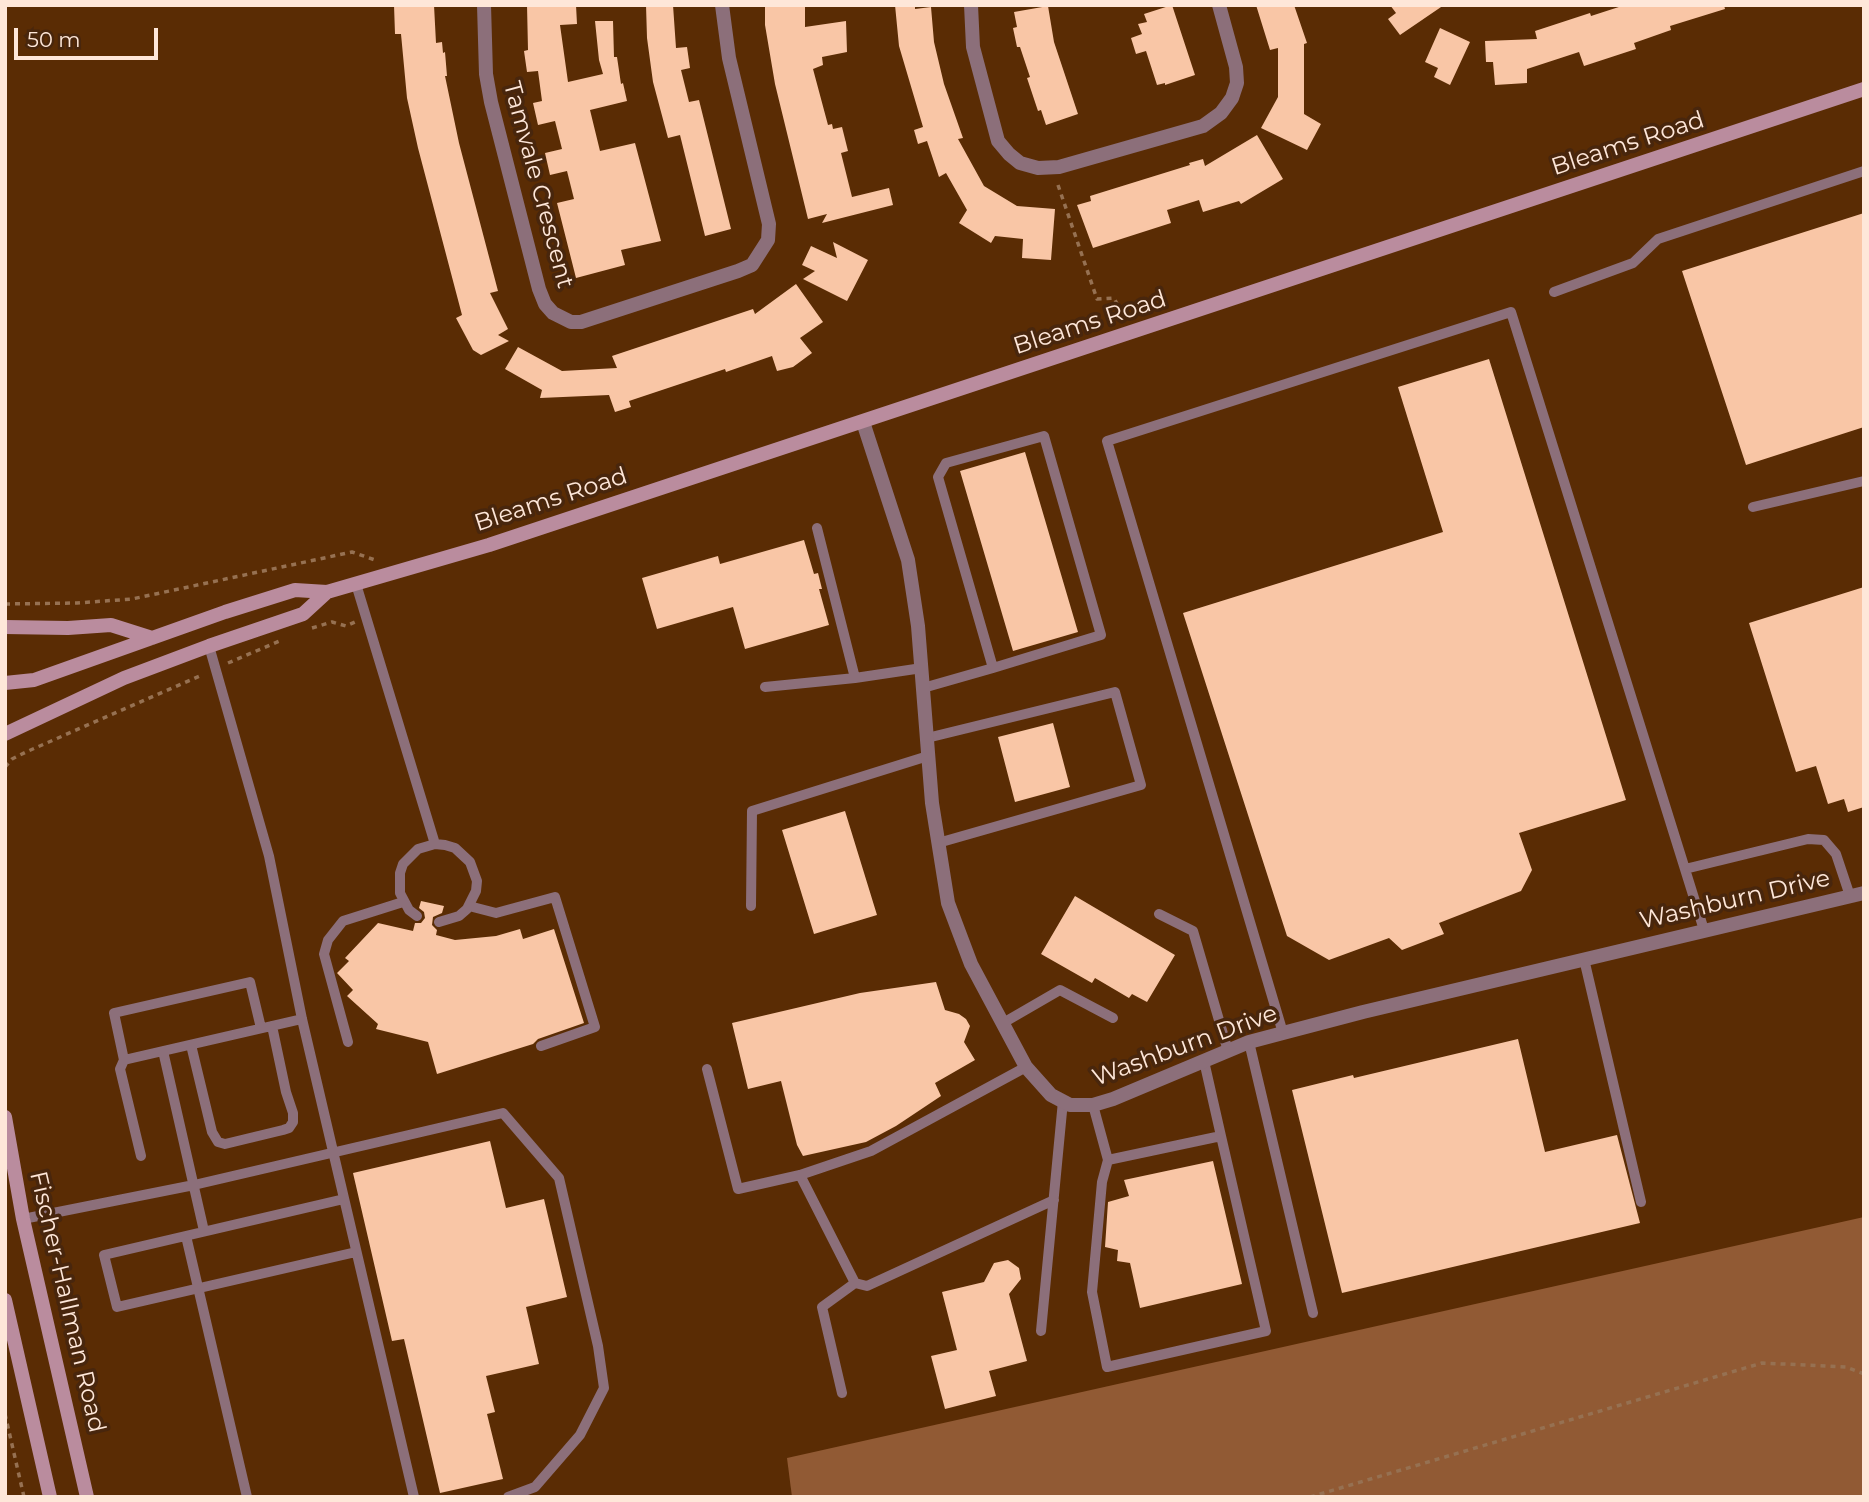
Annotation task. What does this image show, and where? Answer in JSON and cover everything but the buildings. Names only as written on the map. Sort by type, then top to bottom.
[{"type":"main road","name":"Bleams Road","points":[[5,683],[34,680],[295,590],[327,592],[489,545],[1864,89]]},
{"type":"main road","name":"Bleams Road","points":[[5,734],[93,691],[209,646],[303,614],[327,592]]},
{"type":"main road","points":[[5,627],[68,628],[111,625],[152,638]]},
{"type":"main road","name":"Fischer-Hallman Road","points":[[5,1117],[23,1219],[87,1497]]},
{"type":"main road","points":[[5,1300],[50,1497]]},
{"type":"street","name":"Tamvale Crescent","points":[[484,5],[486,74],[491,102],[539,289],[545,304],[553,313],[571,322],[581,322],[752,265],[768,240],[769,224],[729,58],[722,5]]},
{"type":"street","points":[[971,5],[973,47],[998,141],[1020,163],[1038,168],[1059,167],[1203,126],[1221,113],[1232,98],[1237,83],[1236,67],[1219,5]]},
{"type":"street","name":"Washburn Drive","points":[[863,422],[908,560],[918,626],[932,803],[948,904],[971,964],[1026,1066],[1051,1096],[1070,1105],[1093,1105],[1249,1042],[1857,894]]},
{"type":"lane","points":[[1554,292],[1633,263],[1658,239],[1864,171]]},
{"type":"lane","points":[[1283,1033],[1107,441],[1511,312],[1704,930]]},
{"type":"lane","points":[[923,688],[993,668],[1101,635],[1044,436],[946,463],[938,477],[993,668]]},
{"type":"lane","points":[[1753,506],[1864,481]]},
{"type":"lane","points":[[817,528],[855,678]]},
{"type":"lane","points":[[356,584],[435,844]]},
{"type":"lane","points":[[209,646],[269,856],[302,1019],[414,1497]]},
{"type":"lane","points":[[765,687],[922,668]]},
{"type":"lane","points":[[927,738],[1115,692],[1141,785],[938,843]]},
{"type":"lane","points":[[751,906],[752,811],[928,756]]},
{"type":"lane","points":[[1685,869],[1808,839],[1824,840],[1836,854],[1857,894]]},
{"type":"lane","points":[[417,916],[403,902],[398,883],[403,864],[418,849],[435,844],[455,848],[470,862],[477,881],[476,891],[469,906],[459,916],[439,922]]},
{"type":"lane","points":[[469,906],[496,913],[555,897],[595,1027],[541,1046]]},
{"type":"lane","points":[[348,1042],[324,954],[328,940],[343,921],[403,902]]},
{"type":"lane","points":[[1159,914],[1193,932],[1228,1051]]},
{"type":"lane","points":[[1584,959],[1641,1202]]},
{"type":"lane","points":[[141,1156],[120,1069],[124,1060],[114,1013],[250,982],[267,1027],[293,1113],[293,1122],[289,1128],[283,1130],[225,1144],[218,1142],[212,1132],[191,1045]]},
{"type":"lane","points":[[1003,1023],[1060,990],[1113,1018]]},
{"type":"lane","points":[[124,1060],[302,1019]]},
{"type":"lane","points":[[1249,1042],[1313,1313]]},
{"type":"lane","points":[[163,1051],[204,1231]]},
{"type":"lane","points":[[1093,1105],[1108,1160],[1102,1182],[1093,1292],[1107,1367],[1266,1331],[1204,1061]]},
{"type":"lane","points":[[707,1069],[738,1189],[800,1175],[871,1151],[1026,1066]]},
{"type":"lane","points":[[1041,1331],[1063,1101]]},
{"type":"lane","points":[[23,1219],[194,1185],[503,1113],[559,1178],[598,1346],[604,1388],[580,1435],[535,1487],[508,1497]]},
{"type":"lane","points":[[1108,1160],[1221,1136]]},
{"type":"lane","points":[[800,1175],[855,1283],[867,1286],[1054,1200]]},
{"type":"lane","points":[[344,1199],[104,1255],[117,1307],[356,1252]]},
{"type":"lane","points":[[186,1236],[247,1497]]},
{"type":"lane","points":[[842,1393],[822,1307],[855,1283]]},
{"type":"path","points":[[1058,185],[1097,299],[1114,298],[1133,333]]},
{"type":"path","points":[[5,604],[132,599],[352,552],[371,557],[398,572]]},
{"type":"path","points":[[308,629],[332,622],[346,626],[366,618]]},
{"type":"path","points":[[235,660],[283,640]]},
{"type":"path","points":[[5,767],[26,752],[199,676]]},
{"type":"path","points":[[1310,1497],[1762,1363],[1846,1367],[1864,1374]]},
{"type":"path","points":[[5,1413],[24,1497]]},
{"type":"shaded area","points":[[1864,1217],[1864,1497],[792,1497],[787,1458]]}]
